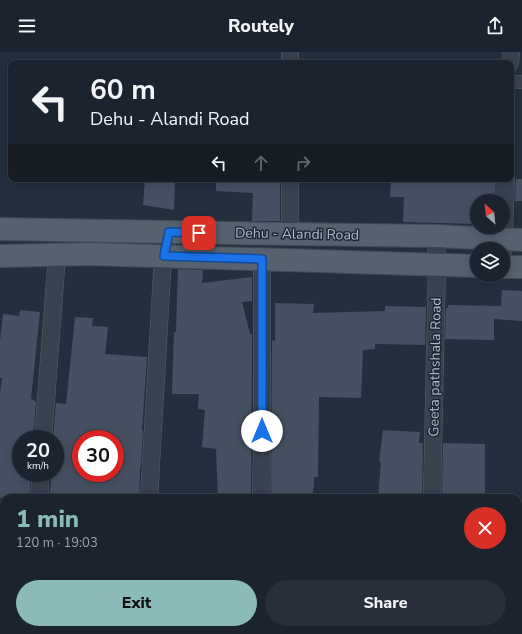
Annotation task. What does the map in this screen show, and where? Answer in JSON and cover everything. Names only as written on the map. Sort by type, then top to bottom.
[{"type":"main road","name":"Dehu - Alandi Road","points":[[0,229],[436,236],[492,242]]},
{"type":"main road","name":"Dehu - Alandi Road","points":[[0,256],[90,254],[470,266]]},
{"type":"main road","points":[[510,266],[522,267]]},
{"type":"street","points":[[290,182],[290,234]]},
{"type":"street","points":[[506,182],[510,242]]},
{"type":"street","points":[[149,494],[164,256],[169,232]]},
{"type":"street","name":"Geeta pathshala Road","points":[[432,494],[437,264],[436,236]]},
{"type":"street","points":[[44,430],[57,255]]},
{"type":"street","points":[[261,494],[262,259]]},
{"type":"street","points":[[39,494],[40,482]]},
{"type":"building","points":[[516,179],[522,179],[522,201],[515,201]]},
{"type":"building","points":[[145,182],[175,182],[174,210],[143,205]]},
{"type":"building","points":[[216,182],[280,182],[280,221],[252,221],[253,193],[216,191]]},
{"type":"building","points":[[391,182],[496,182],[495,194],[470,194],[470,224],[403,222],[404,197],[390,197]]},
{"type":"building","points":[[178,269],[203,270],[202,283],[252,277],[252,301],[242,302],[250,334],[252,334],[251,494],[218,494],[216,449],[202,447],[205,410],[198,409],[199,394],[172,394],[174,332],[176,332]]},
{"type":"building","points":[[502,290],[522,291],[522,321],[494,319],[494,340],[445,339],[446,308],[448,308],[448,305],[501,306]]},
{"type":"building","points":[[275,303],[314,304],[313,313],[385,311],[385,306],[426,307],[425,345],[375,344],[375,349],[363,350],[361,398],[319,397],[318,477],[314,477],[313,494],[271,494],[272,340],[275,341]]},
{"type":"building","points":[[20,310],[40,312],[31,399],[36,401],[34,430],[12,430],[12,482],[31,482],[29,494],[0,494],[0,394],[2,378],[0,378],[0,341],[3,314],[19,316]]},
{"type":"building","points":[[75,317],[93,318],[92,326],[108,327],[105,354],[147,357],[141,466],[139,473],[139,494],[49,494],[51,482],[64,482],[64,430],[54,430],[56,403],[66,404]]},
{"type":"building","points":[[383,430],[420,432],[419,443],[423,443],[422,494],[378,494],[381,462],[379,462]]},
{"type":"building","points":[[443,443],[485,444],[485,494],[442,494]]},
{"type":"route","points":[[199,233],[169,232],[164,256],[262,259],[262,431]]}]
